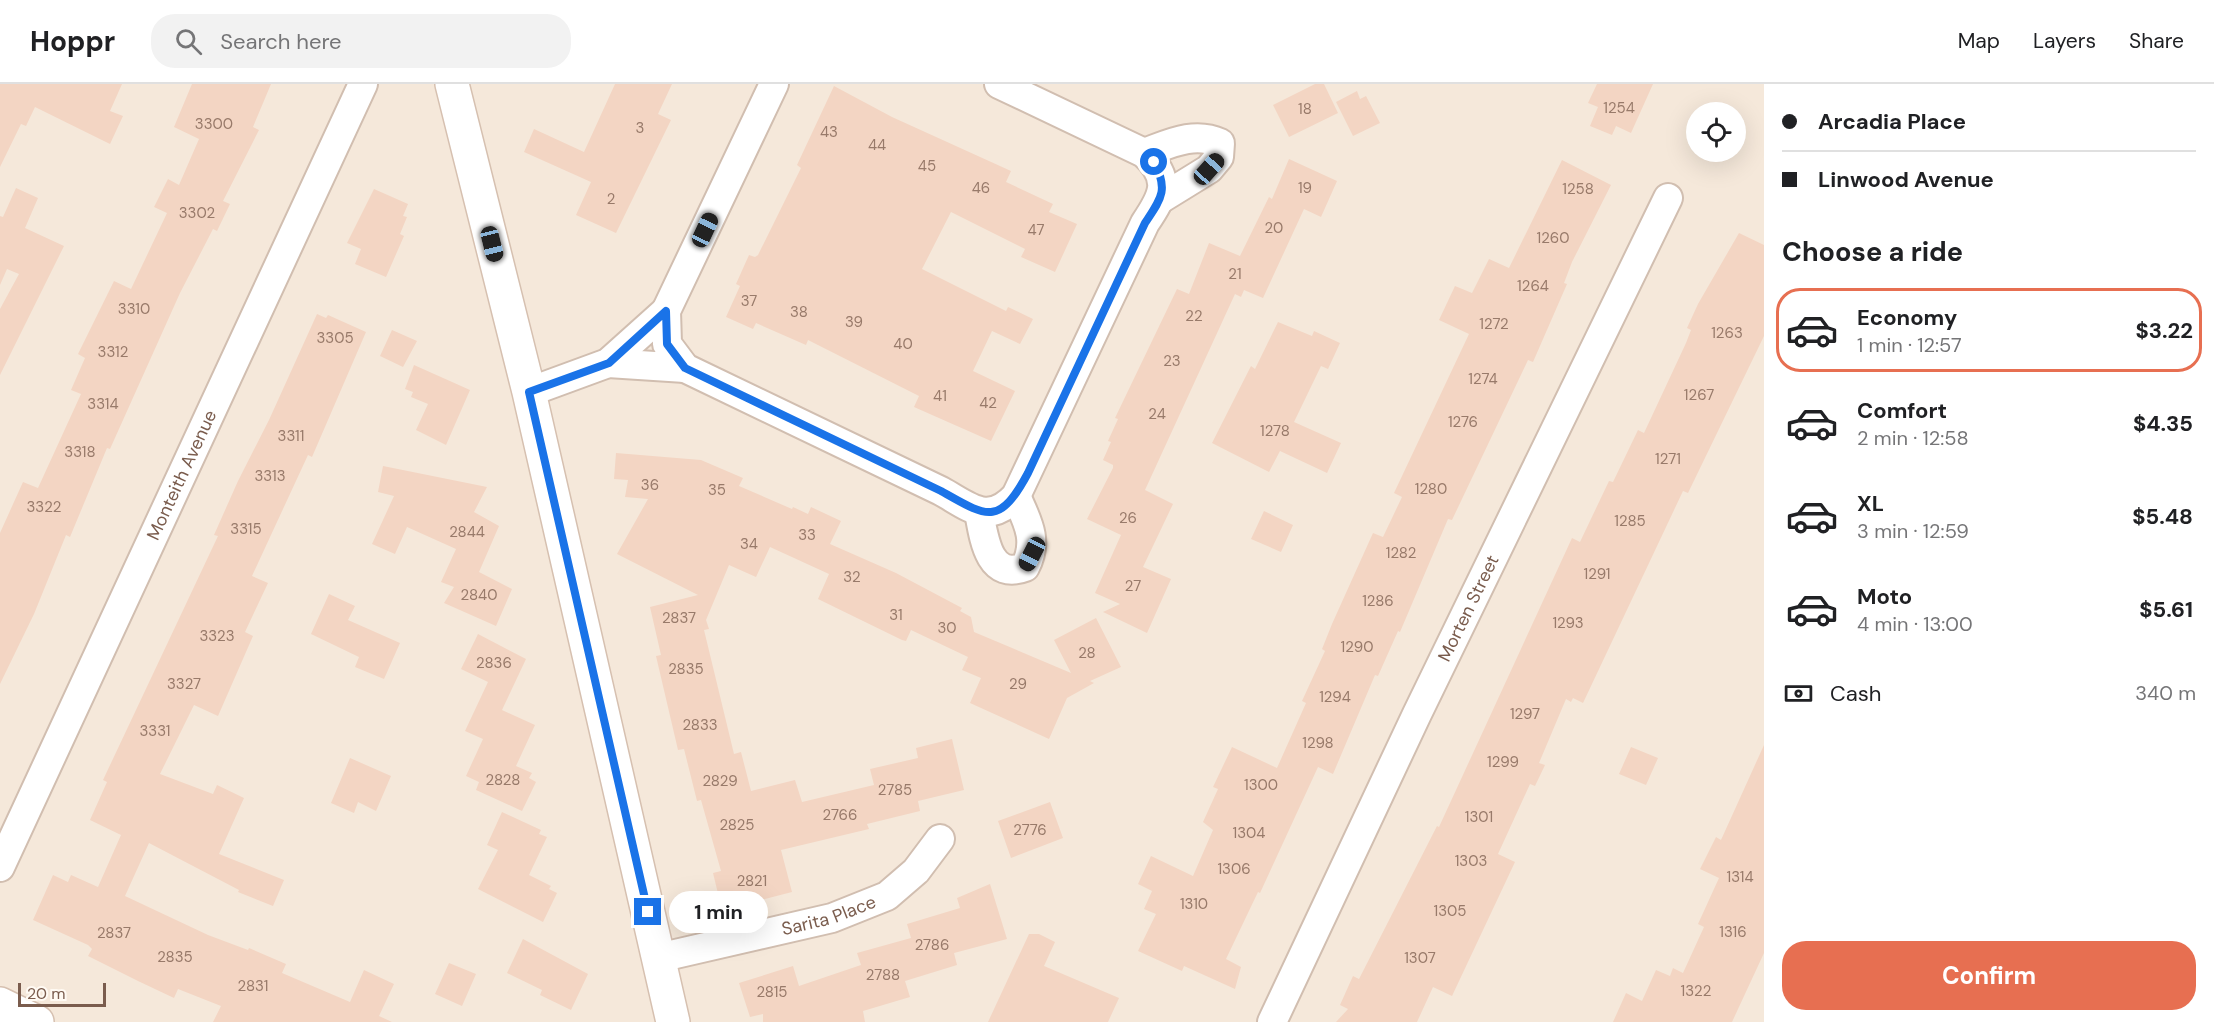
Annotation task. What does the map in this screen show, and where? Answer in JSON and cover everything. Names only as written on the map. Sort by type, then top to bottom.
[{"type":"main road","points":[[452,84],[529,392],[673,1022]]},
{"type":"main road","points":[[0,1004],[37,1022]]},
{"type":"street","name":"Monteith Avenue","points":[[0,867],[363,84]]},
{"type":"street","points":[[529,392],[609,363],[666,311],[774,84]]},
{"type":"street","points":[[999,84],[1144,153],[1160,173],[1163,184],[1162,198]]},
{"type":"street","points":[[609,363],[685,368],[941,491],[979,512],[996,512],[1016,496],[1145,223],[1162,198],[1209,169],[1219,157],[1220,143],[1206,137],[1185,139],[1144,153]]},
{"type":"street","name":"Morten Street","points":[[1272,1022],[1416,714],[1668,198]]},
{"type":"street","points":[[666,311],[667,344],[685,368]]},
{"type":"street","points":[[979,512],[984,539],[994,560],[1003,570],[1013,572],[1025,567],[1032,554],[1031,531],[1016,496]]},
{"type":"street","name":"Sarita Place","points":[[658,958],[832,918],[887,896],[916,871],[940,839]]},
{"type":"shaded area","points":[[0,84],[1764,84],[1764,1022],[0,1022]]},
{"type":"building","points":[[0,84],[122,84],[110,111],[123,116],[110,144],[35,107],[26,126],[21,124],[0,167]]},
{"type":"building","points":[[192,84],[271,84],[253,127],[259,130],[223,201],[230,204],[217,231],[213,229],[180,293],[110,449],[107,448],[70,537],[66,535],[34,614],[0,684],[0,533],[23,482],[38,488],[81,394],[71,390],[85,358],[78,354],[114,281],[131,289],[167,213],[154,207],[168,179],[179,185],[199,139],[174,127]]},
{"type":"building","points":[[615,84],[672,84],[658,114],[671,120],[616,233],[576,215],[591,182],[524,152],[534,129],[584,152]]},
{"type":"building","points":[[1315,84],[1324,84],[1338,113],[1289,137],[1273,105]]},
{"type":"building","points":[[1597,84],[1653,84],[1631,133],[1616,126],[1612,135],[1590,126],[1598,107],[1588,103]]},
{"type":"building","points":[[834,86],[892,117],[1011,171],[1006,182],[1053,204],[1049,212],[1077,224],[1055,272],[1021,257],[1025,249],[951,212],[922,269],[1006,311],[1008,307],[1033,319],[1020,344],[992,331],[973,371],[1015,391],[991,441],[914,407],[919,396],[808,340],[806,345],[756,323],[753,329],[726,317],[740,286],[736,284],[749,255],[755,257],[758,255],[801,168],[797,165]]},
{"type":"building","points":[[1357,91],[1360,99],[1366,96],[1380,123],[1353,136],[1336,102]]},
{"type":"building","points":[[1289,159],[1337,181],[1321,217],[1304,209],[1263,298],[1244,290],[1241,297],[1235,294],[1145,490],[1173,504],[1143,567],[1171,579],[1147,633],[1103,612],[1120,604],[1095,593],[1121,535],[1087,519],[1113,468],[1113,465],[1103,460],[1111,442],[1108,441],[1118,419],[1115,418],[1177,289],[1189,294],[1209,243],[1240,256],[1269,197],[1272,199]]},
{"type":"building","points":[[1562,160],[1611,185],[1572,262],[1564,283],[1567,284],[1533,362],[1528,360],[1452,520],[1448,519],[1400,632],[1398,631],[1378,676],[1375,675],[1333,774],[1318,767],[1260,893],[1258,892],[1226,959],[1241,967],[1235,989],[1184,966],[1182,971],[1138,951],[1156,914],[1144,909],[1152,891],[1138,884],[1151,856],[1193,876],[1213,830],[1203,822],[1218,789],[1213,787],[1232,747],[1277,768],[1306,703],[1302,701],[1325,651],[1322,649],[1332,624],[1373,533],[1383,537],[1402,497],[1394,493],[1469,334],[1439,320],[1455,286],[1472,293],[1489,259],[1509,268]]},
{"type":"building","points":[[16,188],[38,198],[25,228],[64,246],[0,375],[0,309],[19,274],[7,269],[0,285],[0,216],[3,217]]},
{"type":"building","points":[[374,189],[408,204],[403,216],[407,217],[400,234],[404,236],[386,277],[355,264],[361,249],[347,243]]},
{"type":"building","points":[[1739,233],[1764,245],[1764,336],[1688,493],[1683,491],[1583,703],[1573,698],[1571,702],[1566,699],[1539,763],[1545,765],[1535,786],[1530,784],[1498,854],[1515,862],[1452,996],[1433,987],[1417,1022],[1336,1022],[1348,1009],[1340,1005],[1353,976],[1359,979],[1437,826],[1439,827],[1572,538],[1580,542],[1609,481],[1613,482],[1638,430],[1644,433],[1686,343],[1691,330],[1687,328],[1698,304]]},
{"type":"building","points":[[317,314],[326,318],[328,315],[366,332],[312,457],[308,455],[252,576],[268,583],[245,632],[253,636],[218,716],[194,705],[160,774],[213,794],[217,785],[244,798],[219,854],[284,880],[273,906],[238,892],[239,890],[149,843],[125,896],[208,935],[248,950],[249,948],[286,964],[282,973],[350,1002],[364,970],[394,984],[379,1016],[392,1022],[213,1022],[221,1006],[178,989],[174,998],[88,956],[92,949],[88,945],[33,920],[53,875],[68,882],[71,875],[98,887],[121,835],[90,820],[107,782],[103,780],[218,536],[214,535],[238,481],[269,420]]},
{"type":"building","points":[[1278,322],[1312,336],[1314,331],[1340,343],[1328,369],[1321,366],[1294,422],[1341,443],[1327,473],[1280,451],[1269,472],[1212,443],[1251,366],[1255,369]]},
{"type":"building","points":[[392,330],[417,341],[403,367],[380,356]]},
{"type":"building","points":[[414,365],[470,390],[446,445],[416,430],[428,404],[411,397],[413,392],[405,389]]},
{"type":"building","points":[[616,453],[701,460],[743,478],[739,486],[792,509],[793,507],[808,514],[811,507],[841,521],[830,544],[896,573],[962,608],[960,611],[971,617],[974,632],[1071,673],[1054,640],[1096,618],[1121,667],[1090,681],[1094,683],[1067,698],[1049,739],[970,703],[981,678],[962,670],[968,657],[911,630],[906,641],[902,640],[818,599],[829,574],[770,547],[756,577],[729,565],[706,620],[709,629],[704,630],[734,754],[741,752],[751,791],[795,780],[802,802],[874,785],[870,769],[918,758],[916,748],[952,739],[964,790],[918,801],[920,811],[867,824],[869,829],[781,850],[792,892],[722,910],[713,873],[721,871],[701,800],[697,801],[684,749],[678,750],[656,656],[661,655],[650,607],[698,595],[617,554],[648,499],[625,497],[628,480],[614,479]]},
{"type":"building","points":[[383,466],[487,487],[474,512],[499,526],[479,572],[512,589],[496,626],[444,603],[454,587],[441,582],[456,549],[407,527],[395,554],[372,544],[394,496],[378,492]]},
{"type":"building","points":[[1264,511],[1293,525],[1281,552],[1251,539]]},
{"type":"building","points":[[329,594],[355,606],[348,620],[400,643],[384,679],[355,667],[359,657],[311,634]]},
{"type":"building","points":[[478,634],[526,659],[502,710],[535,725],[516,766],[532,773],[529,778],[536,782],[522,811],[476,790],[479,782],[466,776],[483,739],[465,731],[488,682],[461,669]]},
{"type":"building","points":[[1764,745],[1764,953],[1732,1022],[1613,1022],[1626,993],[1642,1001],[1656,970],[1670,976],[1673,968],[1683,973],[1704,927],[1698,924],[1719,878],[1700,869],[1716,837],[1721,840]]},
{"type":"building","points":[[1631,747],[1658,758],[1646,785],[1619,774]]},
{"type":"building","points":[[350,758],[391,776],[376,811],[358,802],[354,813],[331,803]]},
{"type":"building","points":[[1050,802],[1063,838],[1011,858],[998,821]]},
{"type":"building","points":[[502,812],[541,830],[539,834],[547,837],[529,875],[551,886],[549,889],[557,893],[543,922],[478,889],[498,850],[487,845]]},
{"type":"building","points":[[990,884],[1007,939],[954,953],[957,965],[905,981],[910,997],[863,1011],[865,1022],[763,1022],[763,1014],[750,1017],[739,983],[793,966],[799,986],[861,965],[857,953],[911,938],[907,924],[960,908],[957,898]]},
{"type":"building","points":[[1029,934],[1039,934],[1055,942],[1044,966],[1119,998],[1108,1022],[988,1022]]},
{"type":"building","points":[[523,939],[588,974],[571,1010],[540,995],[542,990],[507,973]]},
{"type":"building","points":[[449,963],[476,974],[462,1006],[435,994]]},
{"type":"route","points":[[648,912],[529,392],[609,363],[666,311],[667,344],[685,368],[941,491],[979,512],[996,512],[1016,496],[1145,223],[1162,198],[1163,184],[1154,162]]}]
